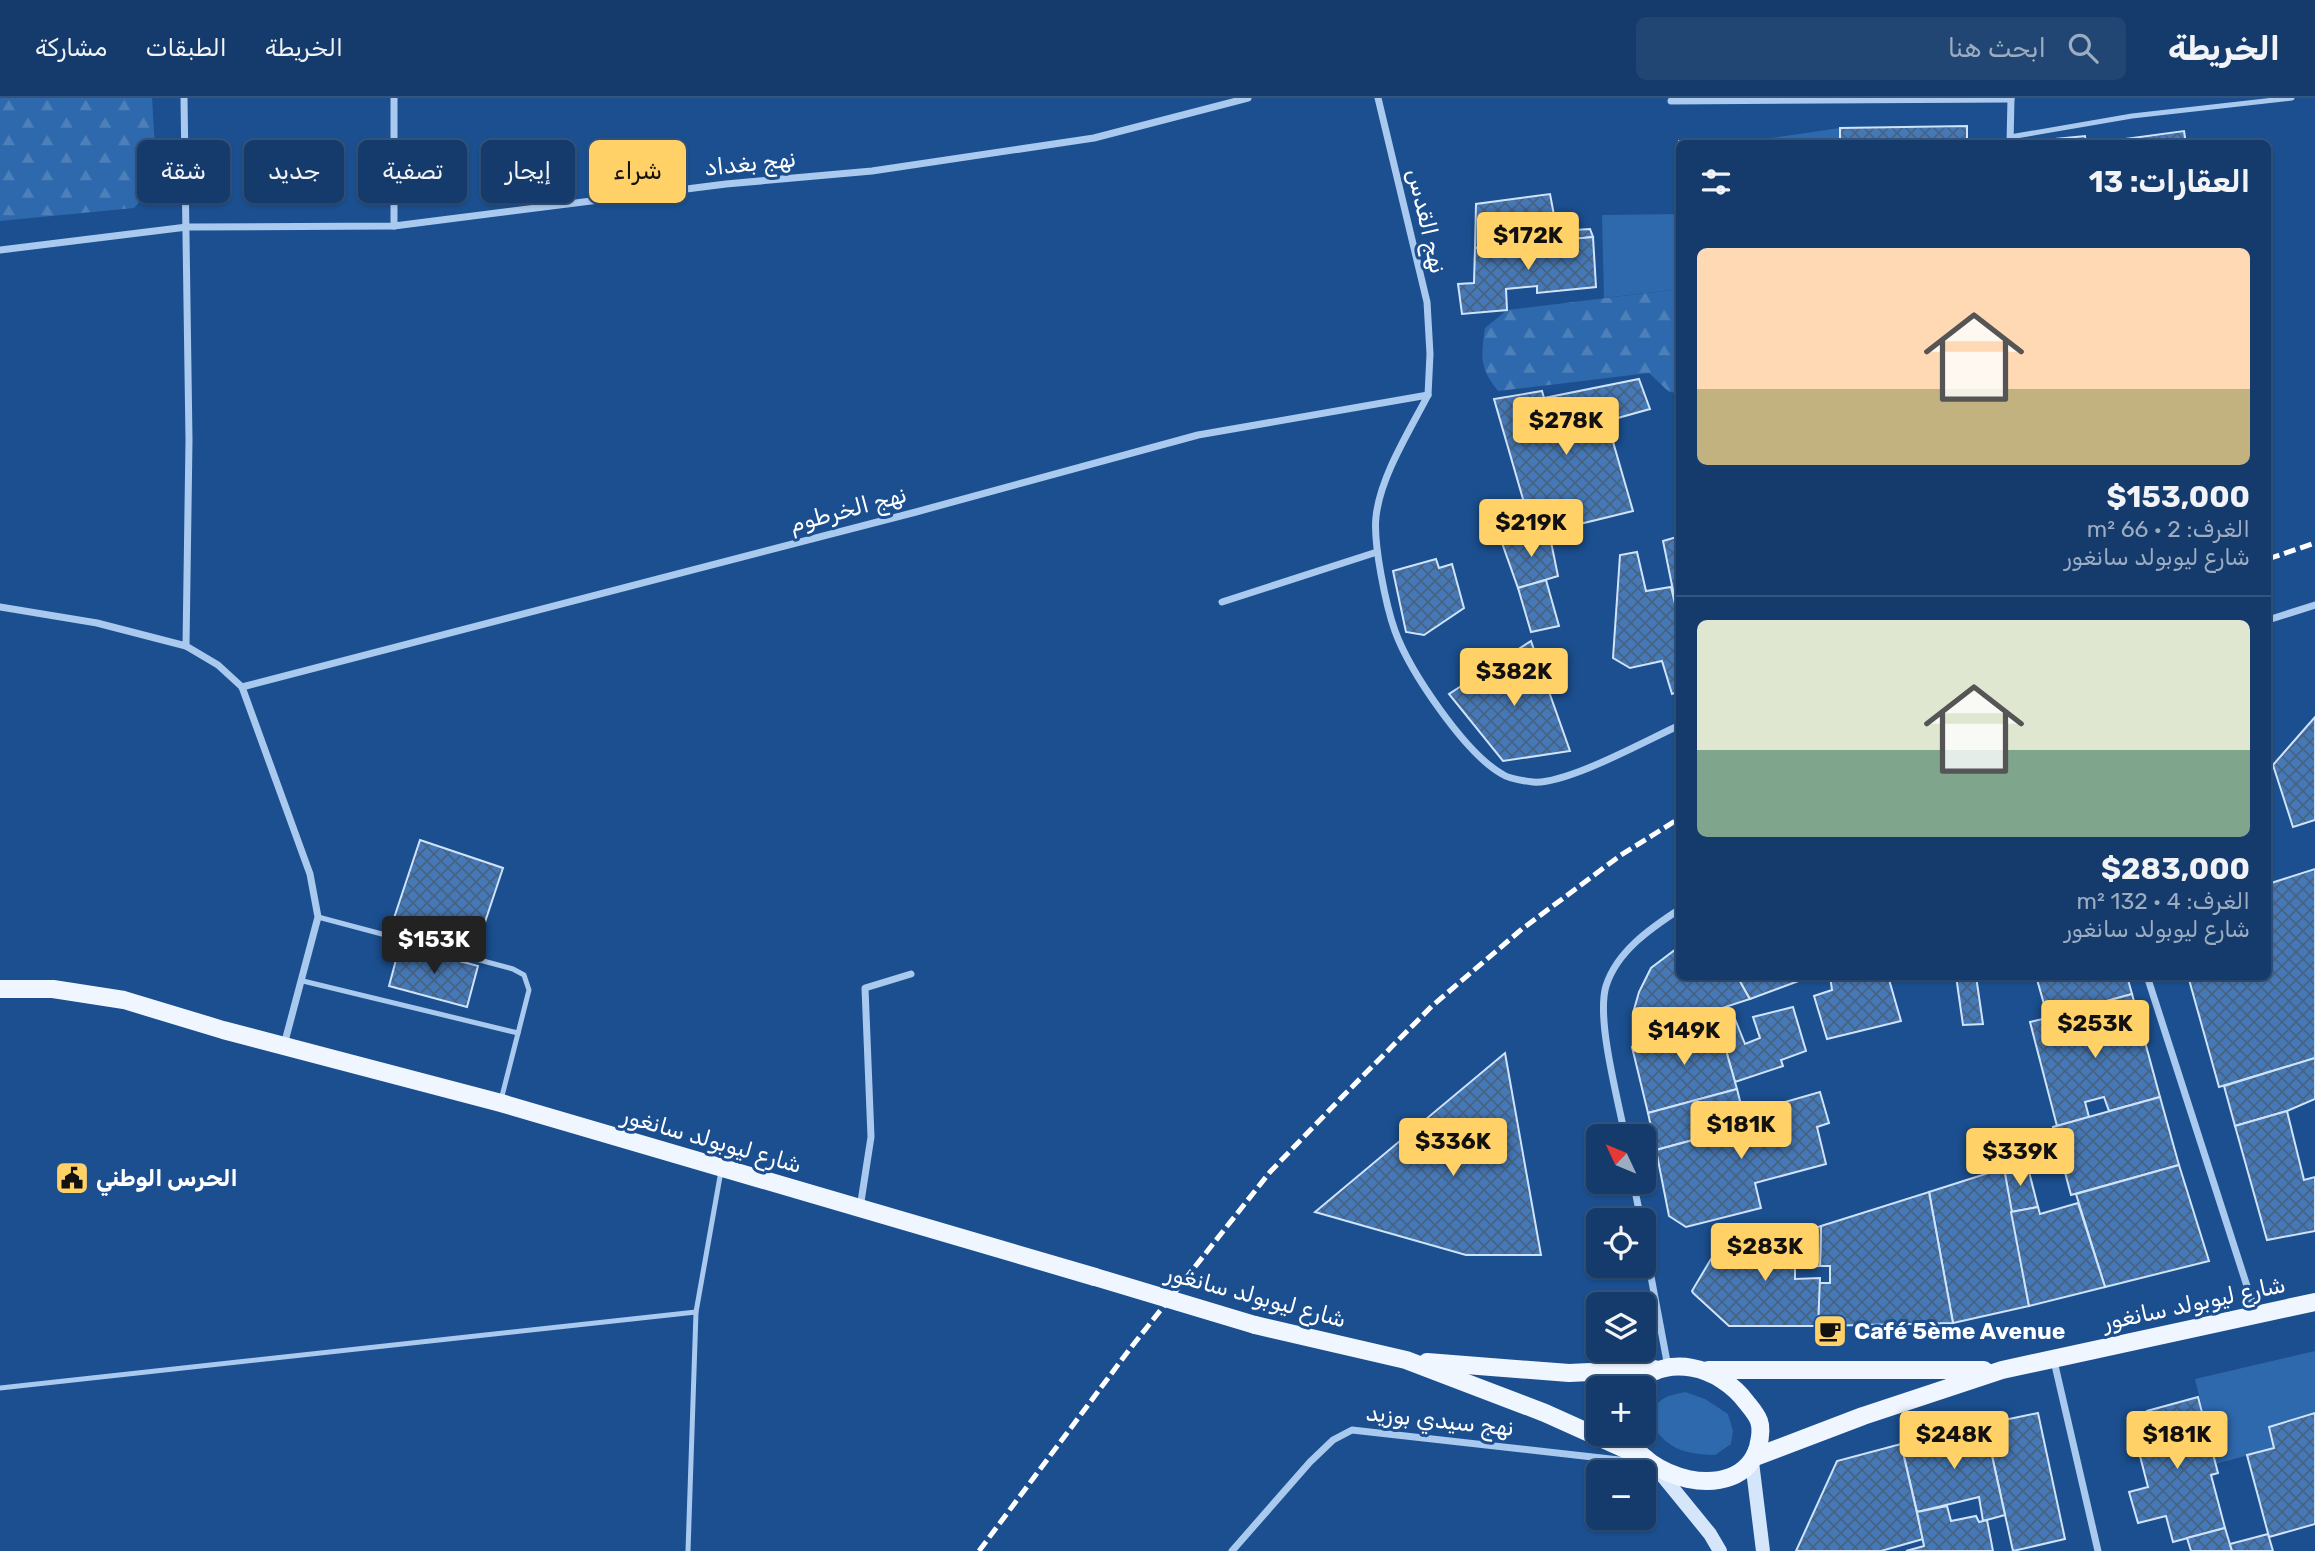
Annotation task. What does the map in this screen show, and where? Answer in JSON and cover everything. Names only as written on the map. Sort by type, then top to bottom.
[{"type":"main road","name":"شارع ليوبولد سانغور","points":[[0,989],[53,989],[124,1000],[223,1030],[500,1103],[1255,1325],[1406,1360],[1545,1413],[1646,1460]]},
{"type":"main road","name":"شارع ليوبولد سانغور","points":[[1656,1465],[1671,1474],[1690,1479],[1726,1479],[1741,1473],[1754,1460],[1863,1416],[2002,1370],[2315,1302]]},
{"type":"main road","name":"شارع ليوبولد سانغور","points":[[1406,1360],[1569,1373],[1664,1368],[2002,1370]]},
{"type":"main road","points":[[1642,1376],[1664,1368]]},
{"type":"main road","name":"شارع ليوبولد سانغور","points":[[1703,1370],[1721,1378],[1737,1390],[1759,1421],[1760,1439],[1754,1460]]},
{"type":"main road","points":[[1632,1446],[1648,1460]]},
{"type":"main road","points":[[1754,1460],[1763,1551]]},
{"type":"main road","points":[[1656,1469],[1710,1534],[1720,1551]]},
{"type":"street","points":[[184,98],[188,440],[186,646]]},
{"type":"street","points":[[394,98],[394,226]]},
{"type":"street","name":"نهج بغداد","points":[[0,250],[187,227],[394,226],[726,184],[872,171],[1094,138],[1248,98]]},
{"type":"street","name":"نهج القدس","points":[[1378,98],[1427,302],[1430,354],[1428,395]]},
{"type":"street","points":[[1671,101],[2011,99],[2010,140]]},
{"type":"street","points":[[1428,395],[1390,469],[1376,516],[1377,552],[1395,632],[1429,695],[1475,753],[1503,776],[1535,782],[1579,772],[1676,727]]},
{"type":"street","name":"نهج الخرطوم","points":[[242,687],[916,512],[1198,435],[1428,395]]},
{"type":"street","points":[[1222,602],[1377,552]]},
{"type":"street","points":[[2271,619],[2315,605]]},
{"type":"street","points":[[0,607],[97,623],[186,646],[218,665],[242,687],[310,874],[318,917],[284,1045]]},
{"type":"street","points":[[1623,1124],[1603,1018],[1606,986],[1623,955],[1655,925],[1676,912]]},
{"type":"street","points":[[860,1209],[871,1137],[865,988],[911,974]]},
{"type":"street","points":[[2148,980],[2256,1315]]},
{"type":"street","points":[[1650,1278],[1664,1368]]},
{"type":"street","points":[[2053,1359],[2098,1551]]},
{"type":"street","name":"نهج سيدي بوزيد","points":[[1232,1551],[1310,1462],[1333,1440],[1352,1430],[1631,1460]]},
{"type":"lane","points":[[2010,140],[2132,116],[2292,98]]},
{"type":"lane","points":[[318,917],[513,969],[524,975],[528,990],[500,1103]]},
{"type":"lane","points":[[303,981],[518,1033]]},
{"type":"lane","points":[[688,1551],[696,1312],[722,1168]]},
{"type":"lane","points":[[0,1388],[696,1312]]},
{"type":"green space","points":[[0,98],[152,98],[155,140],[137,140],[138,203],[134,208],[0,221]]},
{"type":"green space","points":[[1840,128],[1840,140],[1765,139]]},
{"type":"green space","points":[[1676,214],[1676,289],[1604,298],[1602,215]]},
{"type":"green space","points":[[1676,289],[1676,393],[1669,392],[1649,373],[1498,391],[1487,375],[1482,354],[1485,328],[1507,310]]},
{"type":"green space","points":[[2315,1351],[2315,1413],[2269,1427],[2274,1448],[2216,1464],[2195,1379]]},
{"type":"green space","points":[[1685,1392],[1705,1399],[1728,1414],[1733,1431],[1731,1444],[1715,1455],[1685,1451],[1663,1439],[1656,1431],[1656,1406],[1671,1396]]},
{"type":"building","points":[[1967,126],[1967,140],[1840,140],[1840,128]]},
{"type":"building","points":[[2184,131],[2185,140],[2118,140]]},
{"type":"building","points":[[2085,136],[2086,140],[2045,140]]},
{"type":"building","points":[[1550,194],[1557,231],[1590,229],[1593,237],[1475,248],[1476,204]]},
{"type":"building","points":[[1593,237],[1596,287],[1537,293],[1537,286],[1506,289],[1507,310],[1462,314],[1458,284],[1474,283],[1475,248]]},
{"type":"building","points":[[1639,379],[1650,409],[1607,421],[1633,511],[1502,543],[1494,513],[1525,506],[1494,399],[1542,391],[1544,398]]},
{"type":"building","points":[[1549,532],[1558,576],[1518,588],[1502,543]]},
{"type":"building","points":[[1676,537],[1676,605],[1663,541]]},
{"type":"building","points":[[1637,552],[1646,591],[1671,587],[1676,608],[1676,692],[1672,694],[1662,661],[1630,668],[1613,658],[1620,555]]},
{"type":"building","points":[[1436,559],[1439,568],[1452,564],[1464,608],[1424,635],[1406,632],[1393,571]]},
{"type":"building","points":[[1546,580],[1559,626],[1531,632],[1518,588]]},
{"type":"building","points":[[1531,641],[1570,751],[1503,761],[1449,694]]},
{"type":"building","points":[[2315,717],[2315,820],[2293,827],[2273,765]]},
{"type":"building","points":[[420,840],[503,868],[477,946],[394,918]]},
{"type":"building","points":[[2315,869],[2315,1058],[2219,1087],[2189,980],[2271,980],[2271,883]]},
{"type":"building","points":[[400,945],[478,966],[467,1007],[389,986]]},
{"type":"building","points":[[1676,949],[1676,980],[1739,980],[1750,999],[1639,1035],[1633,1013],[1639,992],[1651,968]]},
{"type":"building","points":[[1739,980],[1801,980],[1750,999]]},
{"type":"building","points":[[1831,980],[1889,980],[1901,1021],[1827,1039],[1814,996],[1832,990]]},
{"type":"building","points":[[1957,980],[1977,980],[1983,1024],[1963,1025]]},
{"type":"building","points":[[2037,980],[2128,980],[2132,994],[2048,1018]]},
{"type":"building","points":[[2132,994],[2160,1097],[2109,1111],[2104,1097],[2085,1102],[2089,1117],[2057,1126],[2030,1022],[2059,1015],[2063,1032],[2079,1026],[2074,1010]]},
{"type":"building","points":[[1793,1007],[1806,1051],[1781,1060],[1783,1066],[1735,1082],[1717,1019],[1733,1014],[1745,1044],[1760,1038],[1753,1017]]},
{"type":"building","points":[[1717,1019],[1737,1089],[1648,1113],[1632,1047]]},
{"type":"building","points":[[1505,1053],[1541,1255],[1466,1255],[1315,1212]]},
{"type":"building","points":[[2315,1058],[2315,1099],[2287,1111],[2235,1126],[2224,1086]]},
{"type":"building","points":[[1737,1089],[1741,1105],[1716,1112],[1722,1132],[1656,1150],[1656,1124],[1650,1124],[1648,1113]]},
{"type":"building","points":[[1820,1092],[1829,1123],[1817,1127],[1826,1164],[1755,1183],[1761,1208],[1686,1227],[1669,1216],[1656,1150],[1712,1135],[1716,1142],[1741,1134],[1736,1116]]},
{"type":"building","points":[[2160,1097],[2179,1165],[2071,1195],[2053,1127]]},
{"type":"building","points":[[2287,1111],[2304,1180],[2315,1177],[2315,1231],[2267,1240],[2235,1126]]},
{"type":"building","points":[[2027,1164],[2038,1207],[2011,1212],[2004,1168]]},
{"type":"building","points":[[2179,1165],[2209,1261],[2105,1287],[2076,1194]]},
{"type":"building","points":[[2004,1168],[2029,1306],[1953,1323],[1929,1192]]},
{"type":"building","points":[[1929,1192],[1953,1323],[1818,1326],[1819,1283],[1830,1283],[1830,1266],[1820,1266],[1821,1226]]},
{"type":"building","points":[[2078,1203],[2105,1287],[2029,1306],[2011,1212],[2038,1207],[2040,1214]]},
{"type":"building","points":[[1821,1226],[1820,1266],[1795,1267],[1795,1279],[1820,1278],[1818,1326],[1729,1326],[1693,1293],[1711,1259]]},
{"type":"building","points":[[2198,1397],[2218,1473],[2211,1475],[2225,1528],[2173,1542],[2166,1516],[2138,1523],[2129,1492],[2148,1487],[2133,1429],[2147,1411]]},
{"type":"building","points":[[2038,1413],[2065,1539],[2013,1551],[1985,1424]]},
{"type":"building","points":[[2315,1413],[2315,1524],[2269,1537],[2247,1455],[2274,1448],[2269,1427]]},
{"type":"building","points":[[1985,1424],[2005,1515],[1983,1521],[1979,1497],[1917,1512],[1901,1444]]},
{"type":"building","points":[[1901,1444],[1923,1539],[1881,1551],[1796,1551],[1837,1461]]},
{"type":"building","points":[[1947,1506],[1951,1521],[1976,1516],[1979,1522],[1987,1520],[1993,1551],[1906,1551],[1924,1546],[1917,1512]]},
{"type":"building","points":[[2225,1528],[2232,1551],[2191,1551],[2187,1538]]},
{"type":"building","points":[[2268,1534],[2273,1551],[2232,1551],[2230,1544]]},
{"type":"railway","points":[[2271,558],[2315,543]]},
{"type":"railway","points":[[979,1551],[1129,1350],[1270,1172],[1432,1006],[1522,929],[1621,855],[1676,821]]},
{"type":"place","name":"الحرس الوطني","points":[[72,1178]]},
{"type":"place","name":"Café 5ème Avenue","points":[[1830,1331]]}]
